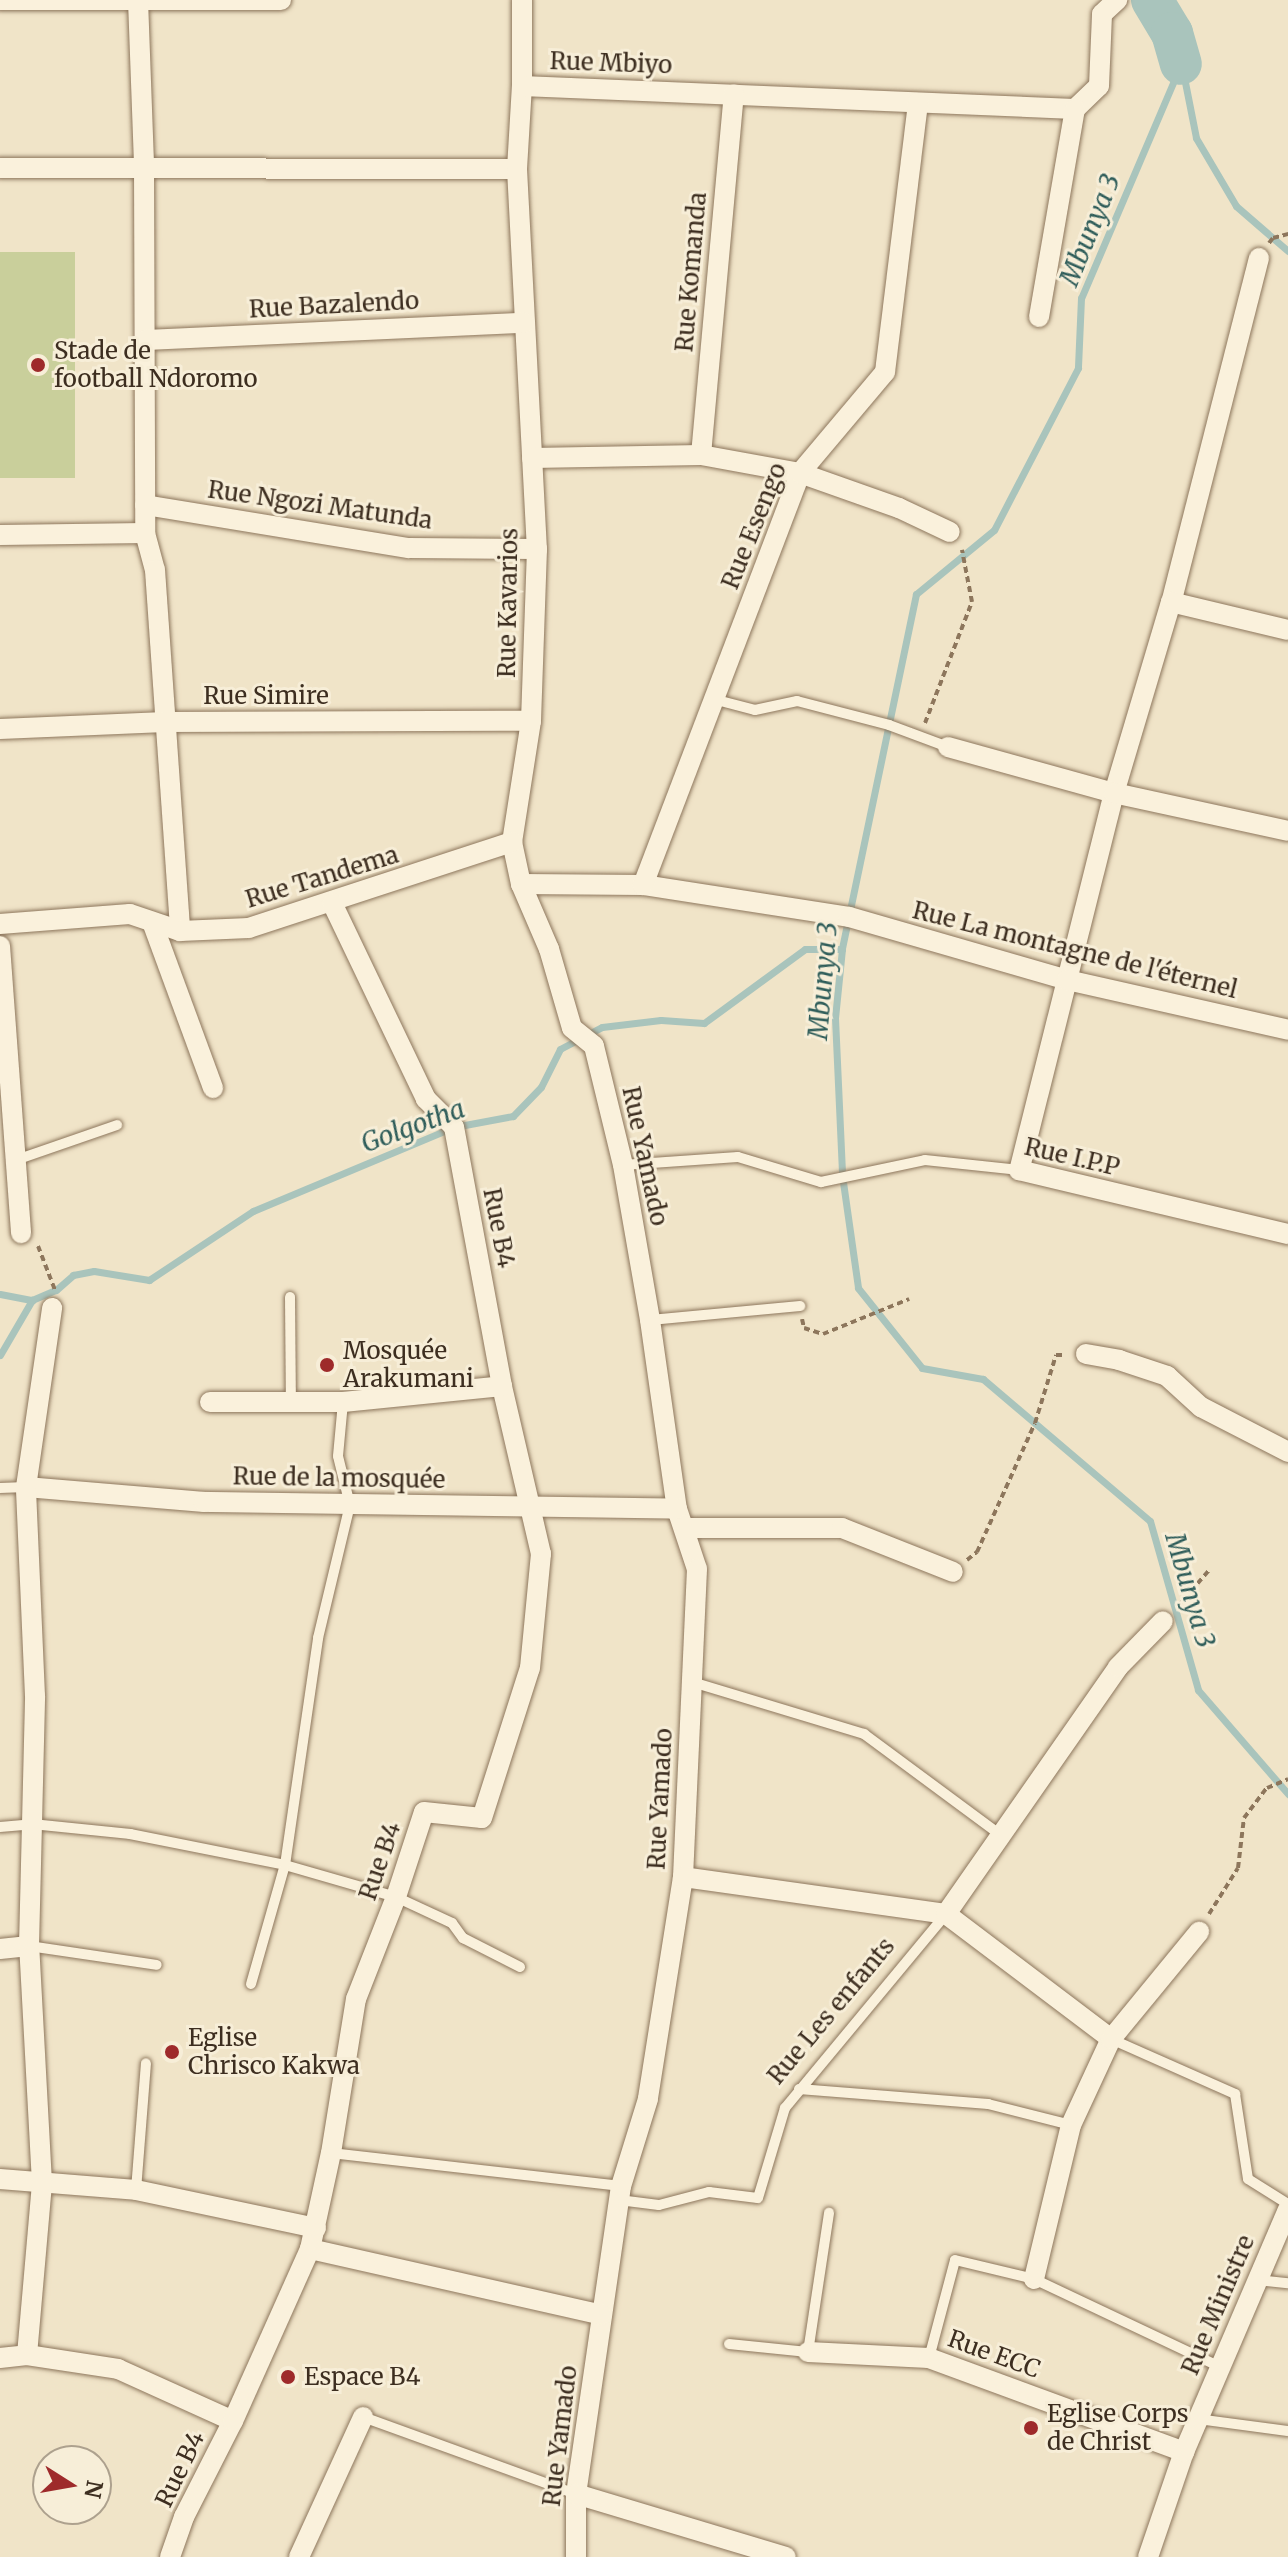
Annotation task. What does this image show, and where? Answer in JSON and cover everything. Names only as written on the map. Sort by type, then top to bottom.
[{"type":"street","points":[[0,0],[281,0]]},
{"type":"street","points":[[522,0],[522,86]]},
{"type":"street","points":[[1039,317],[1075,109],[1099,86],[1102,14],[1117,0]]},
{"type":"street","points":[[138,1],[144,167],[145,533],[155,570],[180,931]]},
{"type":"street","name":"Rue Mbiyo","points":[[517,169],[522,86],[1075,109]]},
{"type":"street","name":"Rue Komanda","points":[[701,455],[734,95]]},
{"type":"street","name":"Rue Esengo","points":[[643,885],[800,473],[885,372],[918,103]]},
{"type":"street","points":[[0,168],[517,169]]},
{"type":"street","name":"Rue Kavarios","points":[[517,169],[537,549],[531,721],[512,842],[521,884],[549,949],[572,1028],[594,1046]]},
{"type":"street","points":[[1019,1170],[1114,793],[1171,602],[1259,258]]},
{"type":"street","name":"Rue Bazalendo","points":[[145,340],[525,323]]},
{"type":"street","points":[[532,458],[701,455],[800,473],[899,508],[950,532]]},
{"type":"street","name":"Rue Ngozi Matunda","points":[[145,505],[409,548],[537,549]]},
{"type":"street","points":[[0,535],[145,533]]},
{"type":"street","points":[[1171,602],[1288,630]]},
{"type":"street","name":"Rue Simire","points":[[0,729],[165,722],[531,721]]},
{"type":"street","points":[[948,747],[1114,793],[1288,831]]},
{"type":"street","name":"Rue Tandema","points":[[0,924],[130,914],[180,931],[249,928],[512,842]]},
{"type":"street","points":[[521,884],[643,885]]},
{"type":"street","name":"Rue La montagne de l'éternel","points":[[643,885],[849,917],[1067,980],[1288,1030]]},
{"type":"street","name":"Rue B4","points":[[170,2557],[184,2517],[233,2421],[310,2249],[331,2153],[356,1999],[396,1897],[424,1812],[482,1818],[530,1668],[541,1554],[502,1386],[454,1127],[426,1099],[332,903]]},
{"type":"street","points":[[152,922],[213,1088]]},
{"type":"street","points":[[0,946],[21,1233]]},
{"type":"street","name":"Rue Yamado","points":[[576,2557],[576,2494],[620,2193],[648,2099],[683,1877],[697,1569],[686,1528],[677,1509],[650,1320],[623,1165],[594,1046]]},
{"type":"street","name":"Rue I.P.P","points":[[1019,1170],[1288,1234]]},
{"type":"street","points":[[27,2355],[42,2183],[29,1946],[35,1696],[26,1487],[52,1308]]},
{"type":"street","points":[[1086,1354],[1119,1360],[1167,1376],[1201,1407],[1288,1452]]},
{"type":"street","points":[[210,1402],[343,1402],[502,1386]]},
{"type":"street","name":"Rue de la mosquée","points":[[26,1487],[204,1502],[677,1509]]},
{"type":"street","points":[[686,1528],[842,1528],[953,1572]]},
{"type":"street","name":"Rue Les enfants","points":[[946,1914],[1118,1667],[1163,1621]]},
{"type":"street","name":"Rue Les enfants","points":[[683,1877],[946,1914],[1111,2039]]},
{"type":"street","points":[[1034,2279],[1071,2125],[1111,2039],[1199,1932]]},
{"type":"street","points":[[0,1949],[29,1946]]},
{"type":"street","points":[[0,2179],[136,2190],[316,2228]]},
{"type":"street","name":"Rue Ministre","points":[[1148,2557],[1184,2452],[1288,2206]]},
{"type":"street","points":[[310,2249],[602,2315]]},
{"type":"street","name":"Rue ECC","points":[[808,2352],[929,2358],[1184,2452]]},
{"type":"street","points":[[0,2358],[27,2355],[118,2369],[233,2421]]},
{"type":"street","points":[[299,2557],[363,2417]]},
{"type":"street","points":[[576,2494],[786,2557]]},
{"type":"lane","points":[[713,699],[755,710],[797,701],[948,747]]},
{"type":"lane","points":[[16,1160],[117,1125]]},
{"type":"lane","name":"Rue I.P.P","points":[[623,1165],[738,1157],[821,1182],[842,1175],[925,1160],[1019,1170]]},
{"type":"lane","points":[[290,1297],[291,1402]]},
{"type":"lane","points":[[650,1320],[800,1306]]},
{"type":"lane","points":[[251,1984],[285,1865],[318,1638],[350,1505],[338,1456],[343,1402]]},
{"type":"lane","name":"Rue de la mosquée","points":[[0,1488],[26,1487]]},
{"type":"lane","points":[[692,1682],[864,1734],[1002,1836]]},
{"type":"lane","points":[[0,1827],[32,1824],[130,1834],[285,1865],[396,1897],[452,1923],[463,1938],[520,1967]]},
{"type":"lane","name":"Rue Les enfants","points":[[620,2193],[659,2205],[709,2192],[758,2198],[785,2108],[946,1914]]},
{"type":"lane","points":[[29,1946],[157,1965]]},
{"type":"lane","points":[[1111,2039],[1235,2094],[1248,2179],[1288,2206]]},
{"type":"lane","points":[[136,2190],[146,2063]]},
{"type":"lane","points":[[799,2089],[988,2104],[1071,2125]]},
{"type":"lane","points":[[331,2153],[620,2193]]},
{"type":"lane","points":[[808,2352],[829,2213]]},
{"type":"lane","points":[[929,2358],[955,2260],[1034,2279],[1220,2367]]},
{"type":"lane","points":[[1257,2280],[1288,2283]]},
{"type":"lane","name":"Rue ECC","points":[[729,2344],[808,2352]]},
{"type":"lane","points":[[363,2417],[576,2494]]},
{"type":"lane","points":[[1198,2419],[1288,2431]]},
{"type":"path","points":[[920,736],[972,602],[965,554],[950,532]]},
{"type":"path","points":[[21,1233],[39,1246],[56,1290],[52,1308]]},
{"type":"path","points":[[800,1306],[804,1328],[823,1334],[909,1299]]},
{"type":"path","points":[[953,1572],[977,1552],[1035,1423],[1056,1355],[1086,1354]]},
{"type":"path","points":[[1163,1621],[1210,1569]]},
{"type":"path","points":[[1199,1932],[1238,1868],[1244,1818],[1267,1788],[1288,1779]]},
{"type":"green space","name":"Stade de football Ndoromo","points":[[0,252],[75,252],[75,478],[0,478]]},
{"type":"waterway","points":[[1152,0],[1172,33],[1181,64]]},
{"type":"waterway","name":"Mbunya 3","points":[[1181,64],[1081,298],[1078,368],[994,530],[916,594],[842,949],[835,1018],[842,1175],[858,1288],[922,1368],[983,1379],[1150,1521],[1198,1690],[1288,1794]]},
{"type":"waterway","points":[[1182,67],[1196,138],[1236,206],[1288,251]]},
{"type":"waterway","name":"Golgotha","points":[[0,1355],[32,1300],[56,1290],[73,1275],[94,1271],[149,1280],[253,1211],[454,1127],[513,1116],[541,1087],[560,1049],[602,1027],[661,1020],[704,1023],[805,949],[842,949]]},
{"type":"waterway","points":[[0,1294],[32,1300]]},
{"type":"place","name":"Stade de football Ndoromo","points":[[38,365]]},
{"type":"place","name":"Mosquée Arakumani","points":[[327,1365]]},
{"type":"place","name":"Eglise Chrisco Kakwa","points":[[172,2052]]},
{"type":"place","name":"Espace B4","points":[[288,2377]]},
{"type":"place","name":"Eglise Corps de Christ","points":[[1031,2428]]}]
